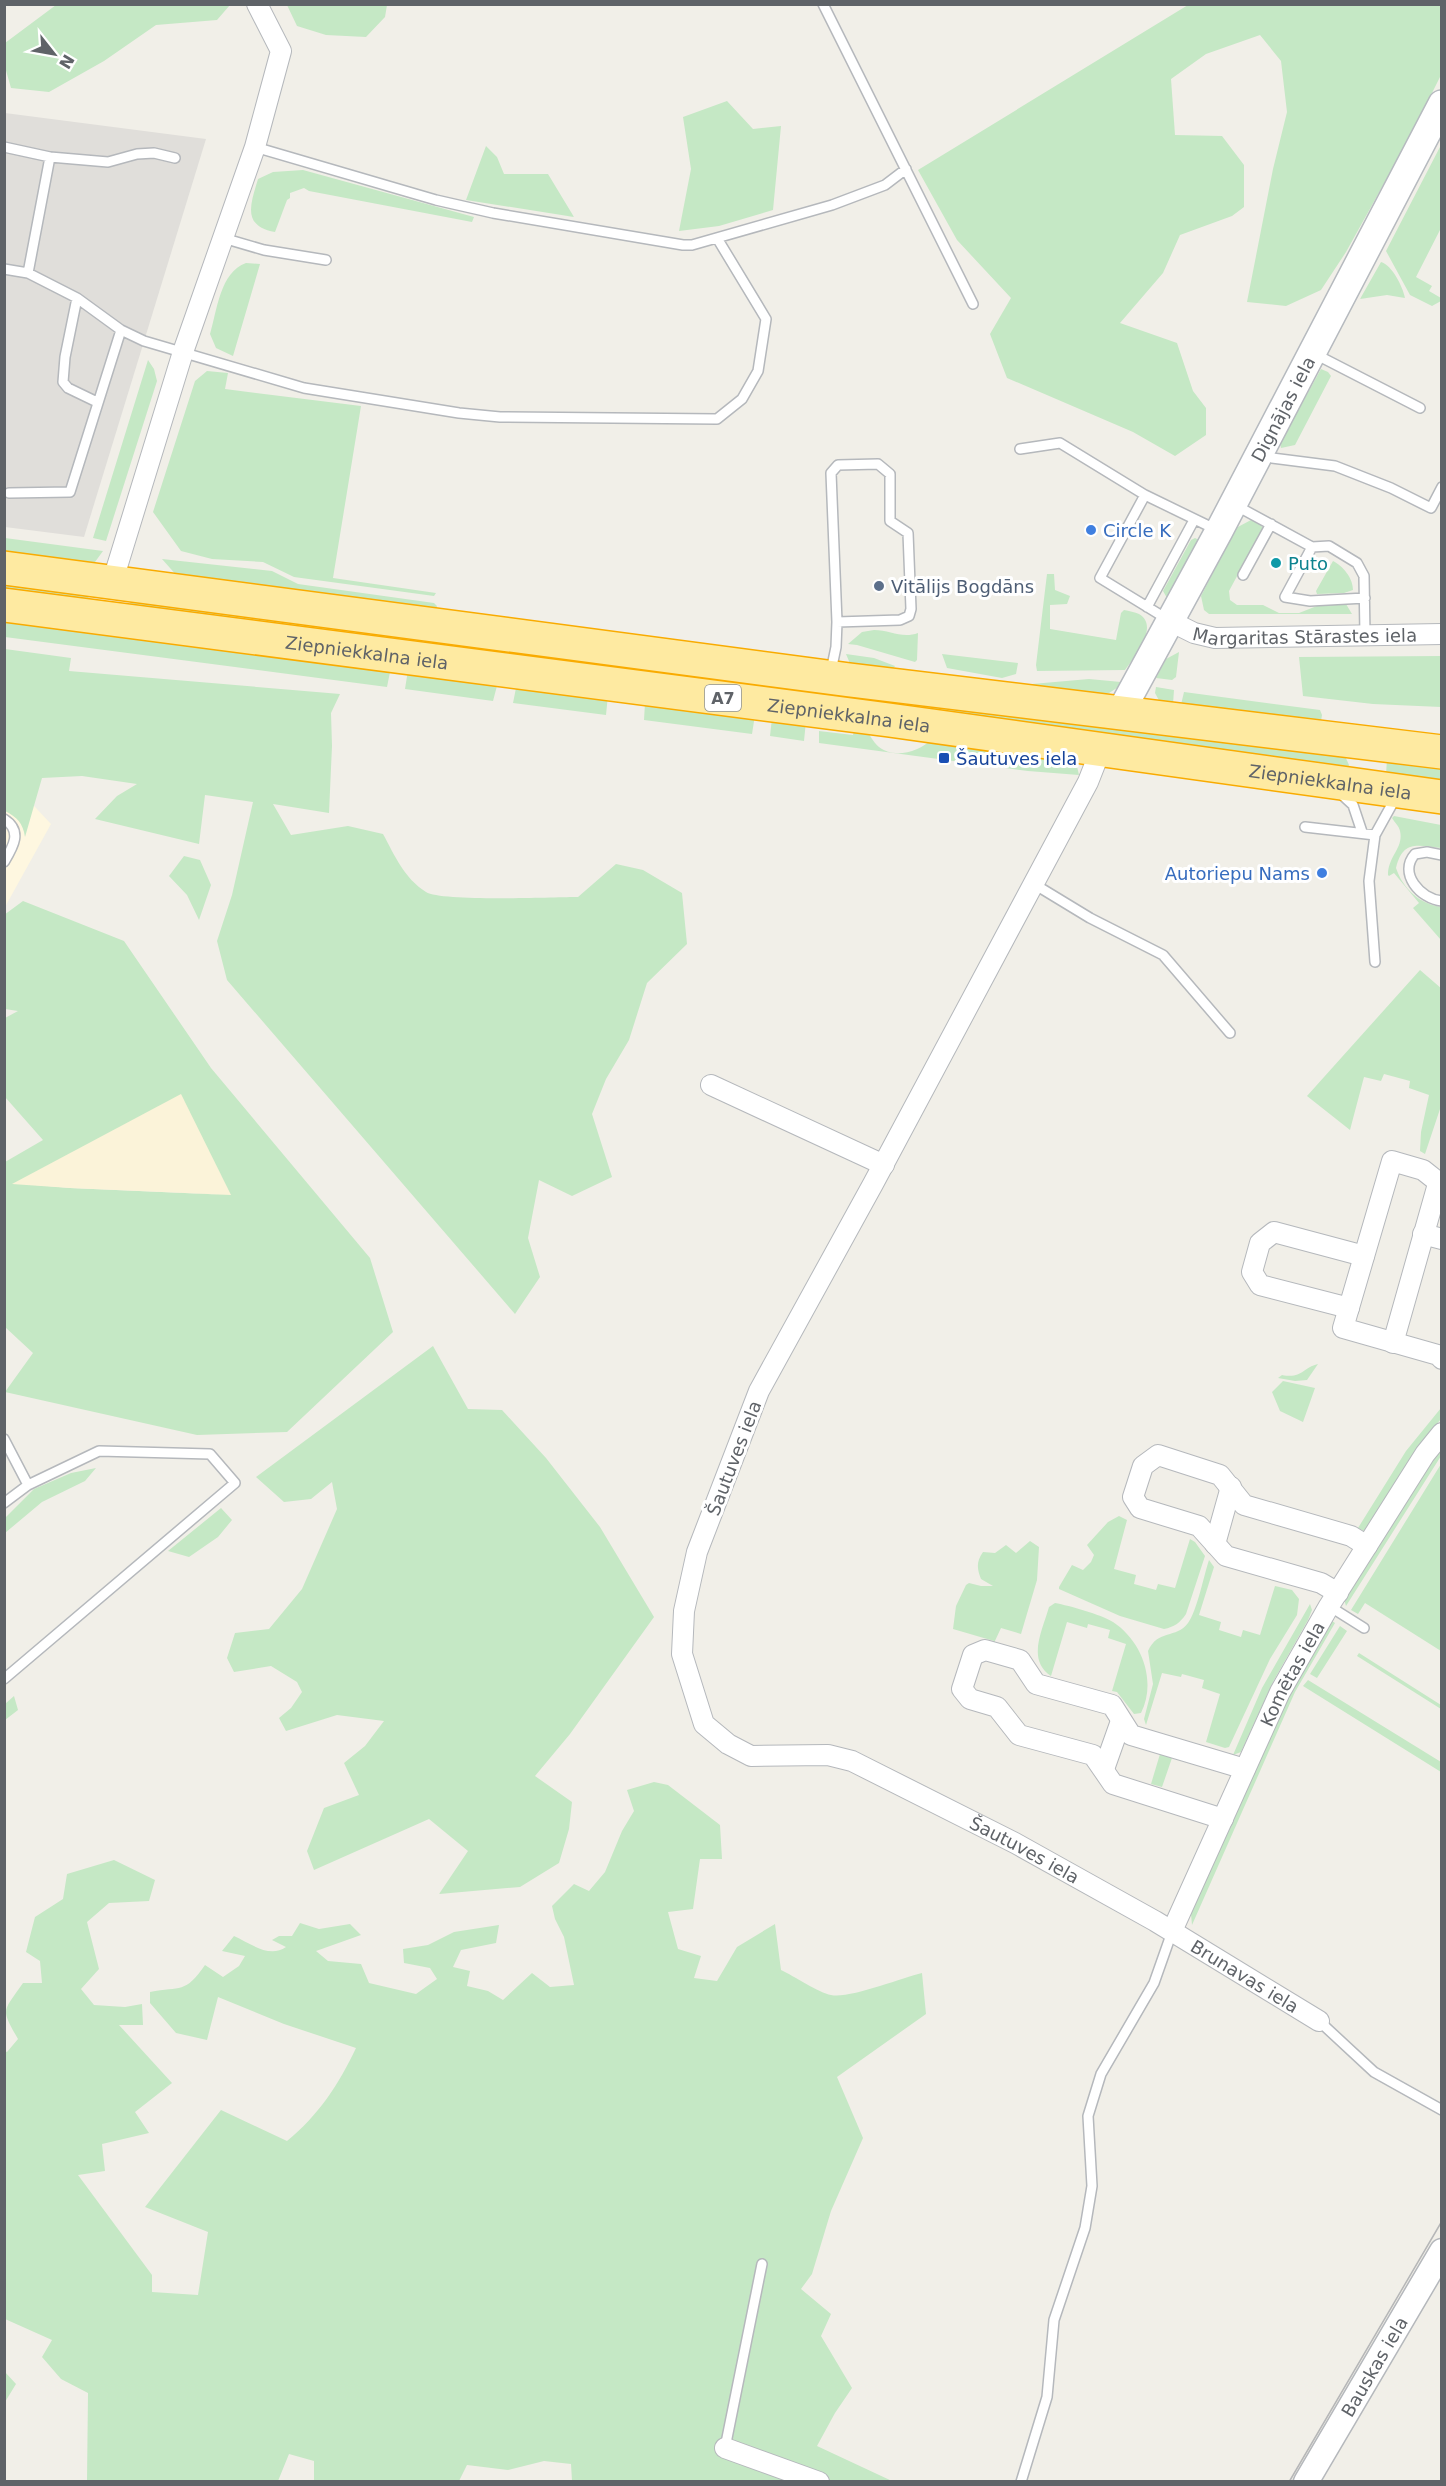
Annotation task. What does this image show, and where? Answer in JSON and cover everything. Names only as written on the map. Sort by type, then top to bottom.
[{"type":"highway","name":"Ziepniekkalna iela","points":[[4,568],[1359,744],[1442,752]]},
{"type":"highway","points":[[87,615],[106,607],[112,598],[112,583]]},
{"type":"highway","name":"Ziepniekkalna iela","points":[[4,605],[889,720],[1442,797]]},
{"type":"highway","points":[[889,720],[883,710],[882,699],[891,684]]},
{"type":"highway","points":[[1340,781],[1372,778],[1377,769],[1372,754],[1359,744]]},
{"type":"main road","name":"Dignājas iela","points":[[1120,713],[1172,622],[1442,104]]},
{"type":"street","points":[[112,583],[183,352],[255,147],[281,51],[257,4]]},
{"type":"street","name":"Margaritas Stārastes iela","points":[[1172,622],[1194,633],[1215,638],[1442,634]]},
{"type":"street","name":"Šautuves iela","points":[[1101,749],[1088,782],[1034,884],[884,1165],[759,1392],[697,1552],[684,1611],[682,1654],[704,1724],[728,1744],[752,1756],[828,1755],[852,1761],[1015,1843],[1172,1931]]},
{"type":"street","points":[[711,1085],[884,1165]]},
{"type":"street","points":[[1393,1343],[1432,1236],[1440,1184],[1423,1170],[1392,1161],[1343,1328],[1393,1343],[1437,1355],[1442,1359]]},
{"type":"street","points":[[1349,1308],[1260,1285],[1252,1272],[1260,1243],[1274,1232],[1364,1256]]},
{"type":"street","name":"Komētas iela","points":[[1172,1931],[1280,1692],[1333,1600],[1425,1454],[1442,1433]]},
{"type":"street","points":[[1333,1600],[1321,1583],[1226,1556],[1199,1526],[1140,1508],[1133,1497],[1143,1466],[1158,1455],[1220,1475],[1232,1487],[1244,1505],[1351,1536],[1367,1546]]},
{"type":"street","points":[[1215,1544],[1232,1487]]},
{"type":"street","points":[[1223,1819],[1113,1784],[1093,1755],[1019,1735],[997,1707],[970,1699],[962,1689],[973,1656],[985,1650],[1020,1660],[1036,1684],[1112,1705],[1131,1735],[1245,1769]]},
{"type":"street","points":[[1104,1769],[1121,1721]]},
{"type":"street","name":"Brunavas iela","points":[[1172,1931],[1319,2021]]},
{"type":"street","name":"Bauskas iela","points":[[1306,2481],[1438,2268]]},
{"type":"street","points":[[725,2448],[819,2481]]},
{"type":"lane","points":[[823,4],[973,304]]},
{"type":"lane","points":[[4,147],[50,157],[108,162],[137,154],[154,153],[175,158]]},
{"type":"lane","points":[[255,147],[436,200],[493,213],[683,245],[692,245],[832,205],[885,185],[906,169]]},
{"type":"lane","points":[[28,273],[50,157]]},
{"type":"lane","points":[[222,238],[264,250],[326,260]]},
{"type":"lane","points":[[4,269],[28,273],[77,297],[121,330],[144,341],[304,388],[459,413],[500,417],[717,419],[742,399],[758,371],[766,319],[717,238]]},
{"type":"lane","points":[[77,297],[65,357],[63,382],[68,388],[97,402]]},
{"type":"lane","points":[[9,493],[70,492],[121,330]]},
{"type":"lane","points":[[1312,352],[1420,408]]},
{"type":"lane","points":[[1020,449],[1060,443],[1145,495],[1220,531]]},
{"type":"lane","points":[[1260,452],[1272,458],[1335,466],[1431,508],[1442,488]]},
{"type":"lane","points":[[830,676],[836,646],[837,622],[831,473],[838,465],[878,464],[890,474],[890,521],[908,533],[911,609],[909,616],[900,620],[837,622]]},
{"type":"lane","points":[[1145,495],[1100,578],[1172,622]]},
{"type":"lane","points":[[1233,504],[1312,547],[1329,546],[1357,563],[1364,576],[1365,635]]},
{"type":"lane","points":[[1147,607],[1194,520]]},
{"type":"lane","points":[[1244,575],[1271,524]]},
{"type":"lane","points":[[1312,547],[1285,597],[1310,601],[1365,598]]},
{"type":"lane","points":[[1340,781],[1353,806],[1362,832]]},
{"type":"lane","points":[[1375,962],[1369,881],[1375,835],[1400,790]]},
{"type":"lane","points":[[4,819],[14,828],[16,834],[14,845],[4,862]]},
{"type":"lane","points":[[1305,827],[1375,835]]},
{"type":"lane","points":[[1442,855],[1426,852],[1415,854],[1409,860],[1410,877],[1413,884],[1422,893],[1442,901]]},
{"type":"lane","points":[[1034,884],[1090,918],[1163,955],[1230,1033]]},
{"type":"lane","points":[[4,1439],[28,1485]]},
{"type":"lane","points":[[4,1503],[28,1485],[99,1451],[210,1454],[235,1482],[4,1679]]},
{"type":"lane","points":[[1333,1600],[1364,1628]]},
{"type":"lane","points":[[1021,2481],[1047,2397],[1054,2320],[1085,2228],[1092,2186],[1088,2116],[1101,2074],[1154,1983],[1172,1931]]},
{"type":"lane","points":[[1319,2021],[1374,2072],[1442,2110]]},
{"type":"lane","points":[[725,2448],[762,2264]]},
{"type":"shaded area","points":[[5,113],[206,139],[84,537],[5,527]]},
{"type":"shaded area","points":[[5,775],[51,824],[5,907]]},
{"type":"green space","points":[[57,4],[230,5],[217,20],[156,25],[104,61],[49,92],[11,88],[5,67],[5,43]]},
{"type":"green space","points":[[287,5],[387,5],[385,17],[366,37],[326,35],[297,26]]},
{"type":"green space","points":[[1188,5],[1441,5],[1441,75],[1412,133],[1346,252],[1321,290],[1286,306],[1247,302],[1273,169],[1287,112],[1281,61],[1260,35],[1206,54],[1171,79],[1175,135],[1222,136],[1244,165],[1244,207],[1232,216],[1180,235],[1163,273],[1120,323],[1177,343],[1193,391],[1206,408],[1206,435],[1175,456],[1133,432],[1007,378],[990,334],[1011,298],[957,240],[918,170]]},
{"type":"green space","points":[[727,101],[753,129],[781,126],[773,210],[719,226],[679,231],[691,169],[683,117]]},
{"type":"green space","points":[[1441,145],[1441,228],[1416,277],[1432,286],[1429,291],[1441,298],[1441,301],[1432,306],[1410,295],[1386,251]]},
{"type":"green space","points":[[486,146],[497,157],[504,174],[548,174],[574,217],[466,200]]},
{"type":"green space","points":[[303,170],[474,217],[472,222],[309,191],[304,188],[290,193],[275,232],[257,225],[253,219],[251,205],[258,179],[273,172]]},
{"type":"green space","points":[[1381,262],[1389,267],[1396,277],[1405,298],[1387,295],[1360,299]]},
{"type":"green space","points":[[246,263],[260,264],[233,356],[216,348],[210,334],[225,283],[237,268]]},
{"type":"green space","points":[[148,360],[154,369],[157,381],[106,541],[93,538]]},
{"type":"green space","points":[[1321,369],[1331,376],[1295,445],[1281,448],[1280,443]]},
{"type":"green space","points":[[207,371],[228,373],[225,389],[361,406],[333,578],[436,593],[434,596],[294,577],[263,562],[212,559],[181,551],[153,512],[195,381]]},
{"type":"green space","points":[[1251,520],[1257,521],[1263,528],[1229,591],[1230,600],[1237,605],[1263,605],[1279,613],[1299,613],[1322,604],[1346,604],[1352,614],[1209,614],[1204,610],[1201,596],[1236,528]]},
{"type":"green space","points":[[5,538],[103,551],[95,562],[81,567],[5,557]]},
{"type":"green space","points":[[1195,538],[1199,540],[1170,598],[1167,598],[1163,591],[1191,540]]},
{"type":"green space","points":[[162,559],[272,571],[298,584],[434,603],[437,606],[435,614],[178,577]]},
{"type":"green space","points":[[1333,561],[1347,573],[1353,590],[1344,593],[1317,594],[1316,591]]},
{"type":"green space","points":[[1047,574],[1054,574],[1055,590],[1070,596],[1067,604],[1050,605],[1050,629],[1116,640],[1121,613],[1124,610],[1139,614],[1145,619],[1147,626],[1143,642],[1125,670],[1037,671]]},
{"type":"green space","points":[[5,580],[90,594],[86,603],[5,592]]},
{"type":"green space","points":[[132,599],[868,695],[867,703],[134,608],[130,604]]},
{"type":"green space","points":[[21,622],[391,667],[387,687],[5,637],[5,623]]},
{"type":"green space","points":[[874,630],[901,635],[918,633],[917,660],[915,662],[848,644],[862,632]]},
{"type":"green space","points":[[5,649],[71,658],[69,671],[340,694],[331,713],[329,813],[273,804],[291,835],[348,826],[383,834],[406,873],[426,892],[475,898],[578,897],[616,864],[643,870],[682,893],[687,944],[647,983],[629,1040],[606,1079],[592,1114],[612,1177],[572,1196],[539,1180],[528,1238],[540,1277],[515,1314],[227,980],[217,941],[232,895],[253,802],[205,795],[199,844],[95,819],[117,796],[137,784],[82,776],[42,778],[25,837],[19,821],[5,811]]},
{"type":"green space","points":[[1179,652],[1176,677],[1172,680],[1156,678],[1166,659]]},
{"type":"green space","points":[[846,654],[874,658],[895,666],[893,669],[851,666]]},
{"type":"green space","points":[[942,654],[1018,663],[1016,674],[1002,678],[947,668]]},
{"type":"green space","points":[[1441,656],[1441,707],[1373,704],[1303,696],[1299,657]]},
{"type":"green space","points":[[408,670],[498,682],[493,701],[405,689]]},
{"type":"green space","points":[[1089,679],[1121,682],[1120,686],[1109,693],[1097,695],[1033,688],[1032,684]]},
{"type":"green space","points":[[517,683],[608,695],[606,715],[513,703]]},
{"type":"green space","points":[[1156,687],[1174,690],[1173,704],[1162,706],[1155,693]]},
{"type":"green space","points":[[1184,692],[1320,710],[1321,721],[1180,709]]},
{"type":"green space","points":[[645,703],[755,715],[752,734],[644,720]]},
{"type":"green space","points":[[911,703],[1345,756],[1349,765],[1348,768],[909,708]]},
{"type":"green space","points":[[772,718],[806,721],[804,741],[770,736]]},
{"type":"green space","points":[[855,727],[865,727],[877,745],[891,753],[819,743],[819,731],[853,735]]},
{"type":"green space","points":[[932,739],[1076,762],[1079,775],[1028,771],[894,753],[913,750],[927,744]]},
{"type":"green space","points":[[1387,758],[1441,764],[1441,786],[1386,776]]},
{"type":"green space","points":[[1394,816],[1441,825],[1441,848],[1412,846],[1407,848],[1396,868],[1403,883],[1413,894],[1426,903],[1441,907],[1441,940],[1413,908],[1419,903],[1394,873],[1388,875],[1390,862],[1401,837],[1399,828],[1392,818]]},
{"type":"green space","points":[[184,856],[200,860],[211,885],[199,920],[187,895],[169,876]]},
{"type":"green space","points":[[23,901],[124,941],[211,1068],[370,1258],[393,1332],[287,1432],[197,1435],[5,1392],[33,1353],[5,1327],[5,1162],[43,1140],[5,1097],[5,1018],[18,1011],[5,1009],[4,915]],"holes":[[[13,1183],[230,1195],[70,1188]]]},
{"type":"green space","points":[[1420,970],[1442,989],[1441,1106],[1425,1154],[1420,1151],[1421,1132],[1429,1095],[1409,1088],[1410,1081],[1384,1074],[1381,1081],[1364,1077],[1350,1130],[1307,1096]]},
{"type":"green space","points":[[433,1346],[468,1409],[502,1410],[546,1458],[600,1527],[654,1617],[570,1734],[535,1776],[572,1802],[569,1829],[559,1863],[520,1887],[439,1894],[468,1851],[429,1819],[314,1870],[307,1851],[324,1808],[359,1795],[344,1763],[365,1746],[384,1721],[337,1715],[286,1731],[279,1718],[291,1708],[302,1692],[297,1682],[271,1666],[234,1672],[227,1658],[235,1633],[269,1629],[302,1589],[337,1509],[332,1482],[311,1499],[284,1502],[256,1477]]},
{"type":"green space","points":[[1318,1364],[1307,1380],[1295,1381],[1278,1378],[1282,1375],[1294,1376]]},
{"type":"green space","points":[[1283,1381],[1315,1388],[1303,1422],[1280,1411],[1272,1392]]},
{"type":"green space","points":[[1441,1408],[1441,1419],[1420,1444],[1364,1531],[1358,1528],[1406,1451]]},
{"type":"green space","points":[[1441,1446],[1441,1456],[1346,1606],[1344,1599]]},
{"type":"green space","points":[[1441,1464],[1441,1651],[1365,1603],[1358,1614],[1351,1610]]},
{"type":"green space","points":[[96,1468],[85,1481],[42,1502],[5,1533],[5,1518],[34,1489],[71,1473]]},
{"type":"green space","points":[[221,1508],[232,1520],[218,1537],[189,1557],[168,1551]]},
{"type":"green space","points":[[1119,1516],[1127,1520],[1114,1569],[1136,1575],[1134,1584],[1156,1590],[1158,1584],[1175,1588],[1190,1539],[1205,1556],[1186,1614],[1174,1626],[1164,1629],[1120,1616],[1059,1589],[1072,1565],[1083,1570],[1091,1562],[1094,1555],[1087,1545],[1108,1522]]},
{"type":"green space","points":[[1030,1541],[1039,1547],[1037,1580],[1021,1634],[1001,1628],[994,1643],[994,1641],[953,1629],[956,1606],[966,1585],[969,1583],[993,1586],[981,1579],[978,1562],[983,1552],[995,1553],[1006,1545],[1016,1553]]},
{"type":"green space","points":[[1209,1560],[1214,1567],[1199,1615],[1221,1622],[1219,1630],[1241,1637],[1243,1630],[1260,1635],[1275,1586],[1292,1590],[1299,1599],[1297,1615],[1270,1659],[1229,1747],[1225,1748],[1206,1742],[1220,1694],[1202,1688],[1204,1680],[1182,1674],[1181,1677],[1162,1673],[1146,1725],[1144,1719],[1153,1684],[1148,1651],[1157,1640],[1178,1631],[1188,1623],[1197,1602]]},
{"type":"green space","points":[[1055,1603],[1107,1619],[1123,1630],[1132,1640],[1139,1651],[1147,1675],[1146,1701],[1141,1713],[1134,1714],[1117,1692],[1112,1691],[1126,1644],[1108,1638],[1110,1630],[1088,1624],[1087,1628],[1067,1622],[1051,1676],[1043,1669],[1039,1662],[1038,1644],[1049,1607]]},
{"type":"green space","points":[[1310,1604],[1312,1610],[1308,1620],[1274,1680],[1241,1752],[1233,1755],[1262,1688]]},
{"type":"green space","points":[[1332,1621],[1335,1623],[1295,1692],[1192,1925],[1191,1914],[1291,1686]]},
{"type":"green space","points":[[1340,1626],[1347,1631],[1317,1678],[1310,1674]]},
{"type":"green space","points":[[1359,1653],[1441,1705],[1441,1709],[1357,1656]]},
{"type":"green space","points":[[1308,1680],[1441,1762],[1441,1772],[1303,1686]]},
{"type":"green space","points":[[14,1696],[18,1710],[5,1720],[5,1704]]},
{"type":"green space","points":[[1160,1754],[1172,1758],[1162,1787],[1151,1784]]},
{"type":"green space","points":[[654,1782],[668,1785],[720,1825],[722,1859],[700,1859],[693,1909],[668,1912],[678,1949],[701,1956],[694,1978],[717,1981],[737,1947],[775,1924],[781,1970],[826,1994],[850,1994],[922,1973],[926,2014],[837,2077],[863,2138],[831,2211],[812,2274],[801,2289],[831,2314],[821,2336],[852,2388],[817,2446],[892,2481],[572,2481],[571,2464],[544,2461],[508,2470],[467,2465],[459,2481],[314,2482],[314,2461],[289,2454],[278,2481],[87,2481],[88,2393],[61,2379],[42,2357],[52,2340],[5,2319],[4,2051],[7,2052],[18,2039],[8,2021],[6,2010],[23,1983],[42,1983],[40,1961],[26,1952],[35,1917],[63,1899],[67,1874],[114,1860],[155,1880],[149,1901],[109,1903],[87,1922],[99,1969],[81,1989],[94,2005],[125,2007],[142,2004],[143,2025],[119,2025],[172,2083],[135,2112],[149,2133],[102,2144],[105,2171],[78,2175],[152,2275],[152,2292],[198,2295],[208,2232],[145,2207],[221,2110],[287,2141],[327,2099],[356,2048],[284,2024],[218,1997],[207,2040],[176,2033],[150,2003],[150,1992],[187,1985],[205,1965],[223,1977],[239,1966],[245,1956],[222,1951],[234,1936],[266,1951],[280,1950],[286,1947],[272,1940],[279,1936],[292,1936],[300,1923],[319,1929],[350,1924],[361,1935],[316,1951],[328,1961],[361,1964],[369,1983],[416,1994],[437,1979],[430,1968],[404,1963],[403,1949],[428,1945],[454,1932],[499,1925],[496,1943],[461,1950],[453,1967],[470,1971],[467,1986],[488,1991],[503,2000],[532,1973],[550,1987],[574,1985],[564,1937],[555,1919],[552,1906],[574,1884],[589,1891],[605,1872],[622,1831],[634,1811],[627,1790]]},
{"type":"green space","points":[[5,2372],[16,2384],[5,2402]]},
{"type":"sand","points":[[181,1094],[231,1195],[12,1184]]},
{"type":"tram line","points":[[1289,2482],[1442,2221]]},
{"type":"place","name":"Circle K","points":[[1091,530]]},
{"type":"place","name":"Puto","points":[[1276,563]]},
{"type":"place","name":"Vitālijs Bogdāns","points":[[879,586]]},
{"type":"place","name":"Šautuves iela","points":[[944,758]]},
{"type":"place","name":"Autoriepu Nams","points":[[1322,873]]}]
